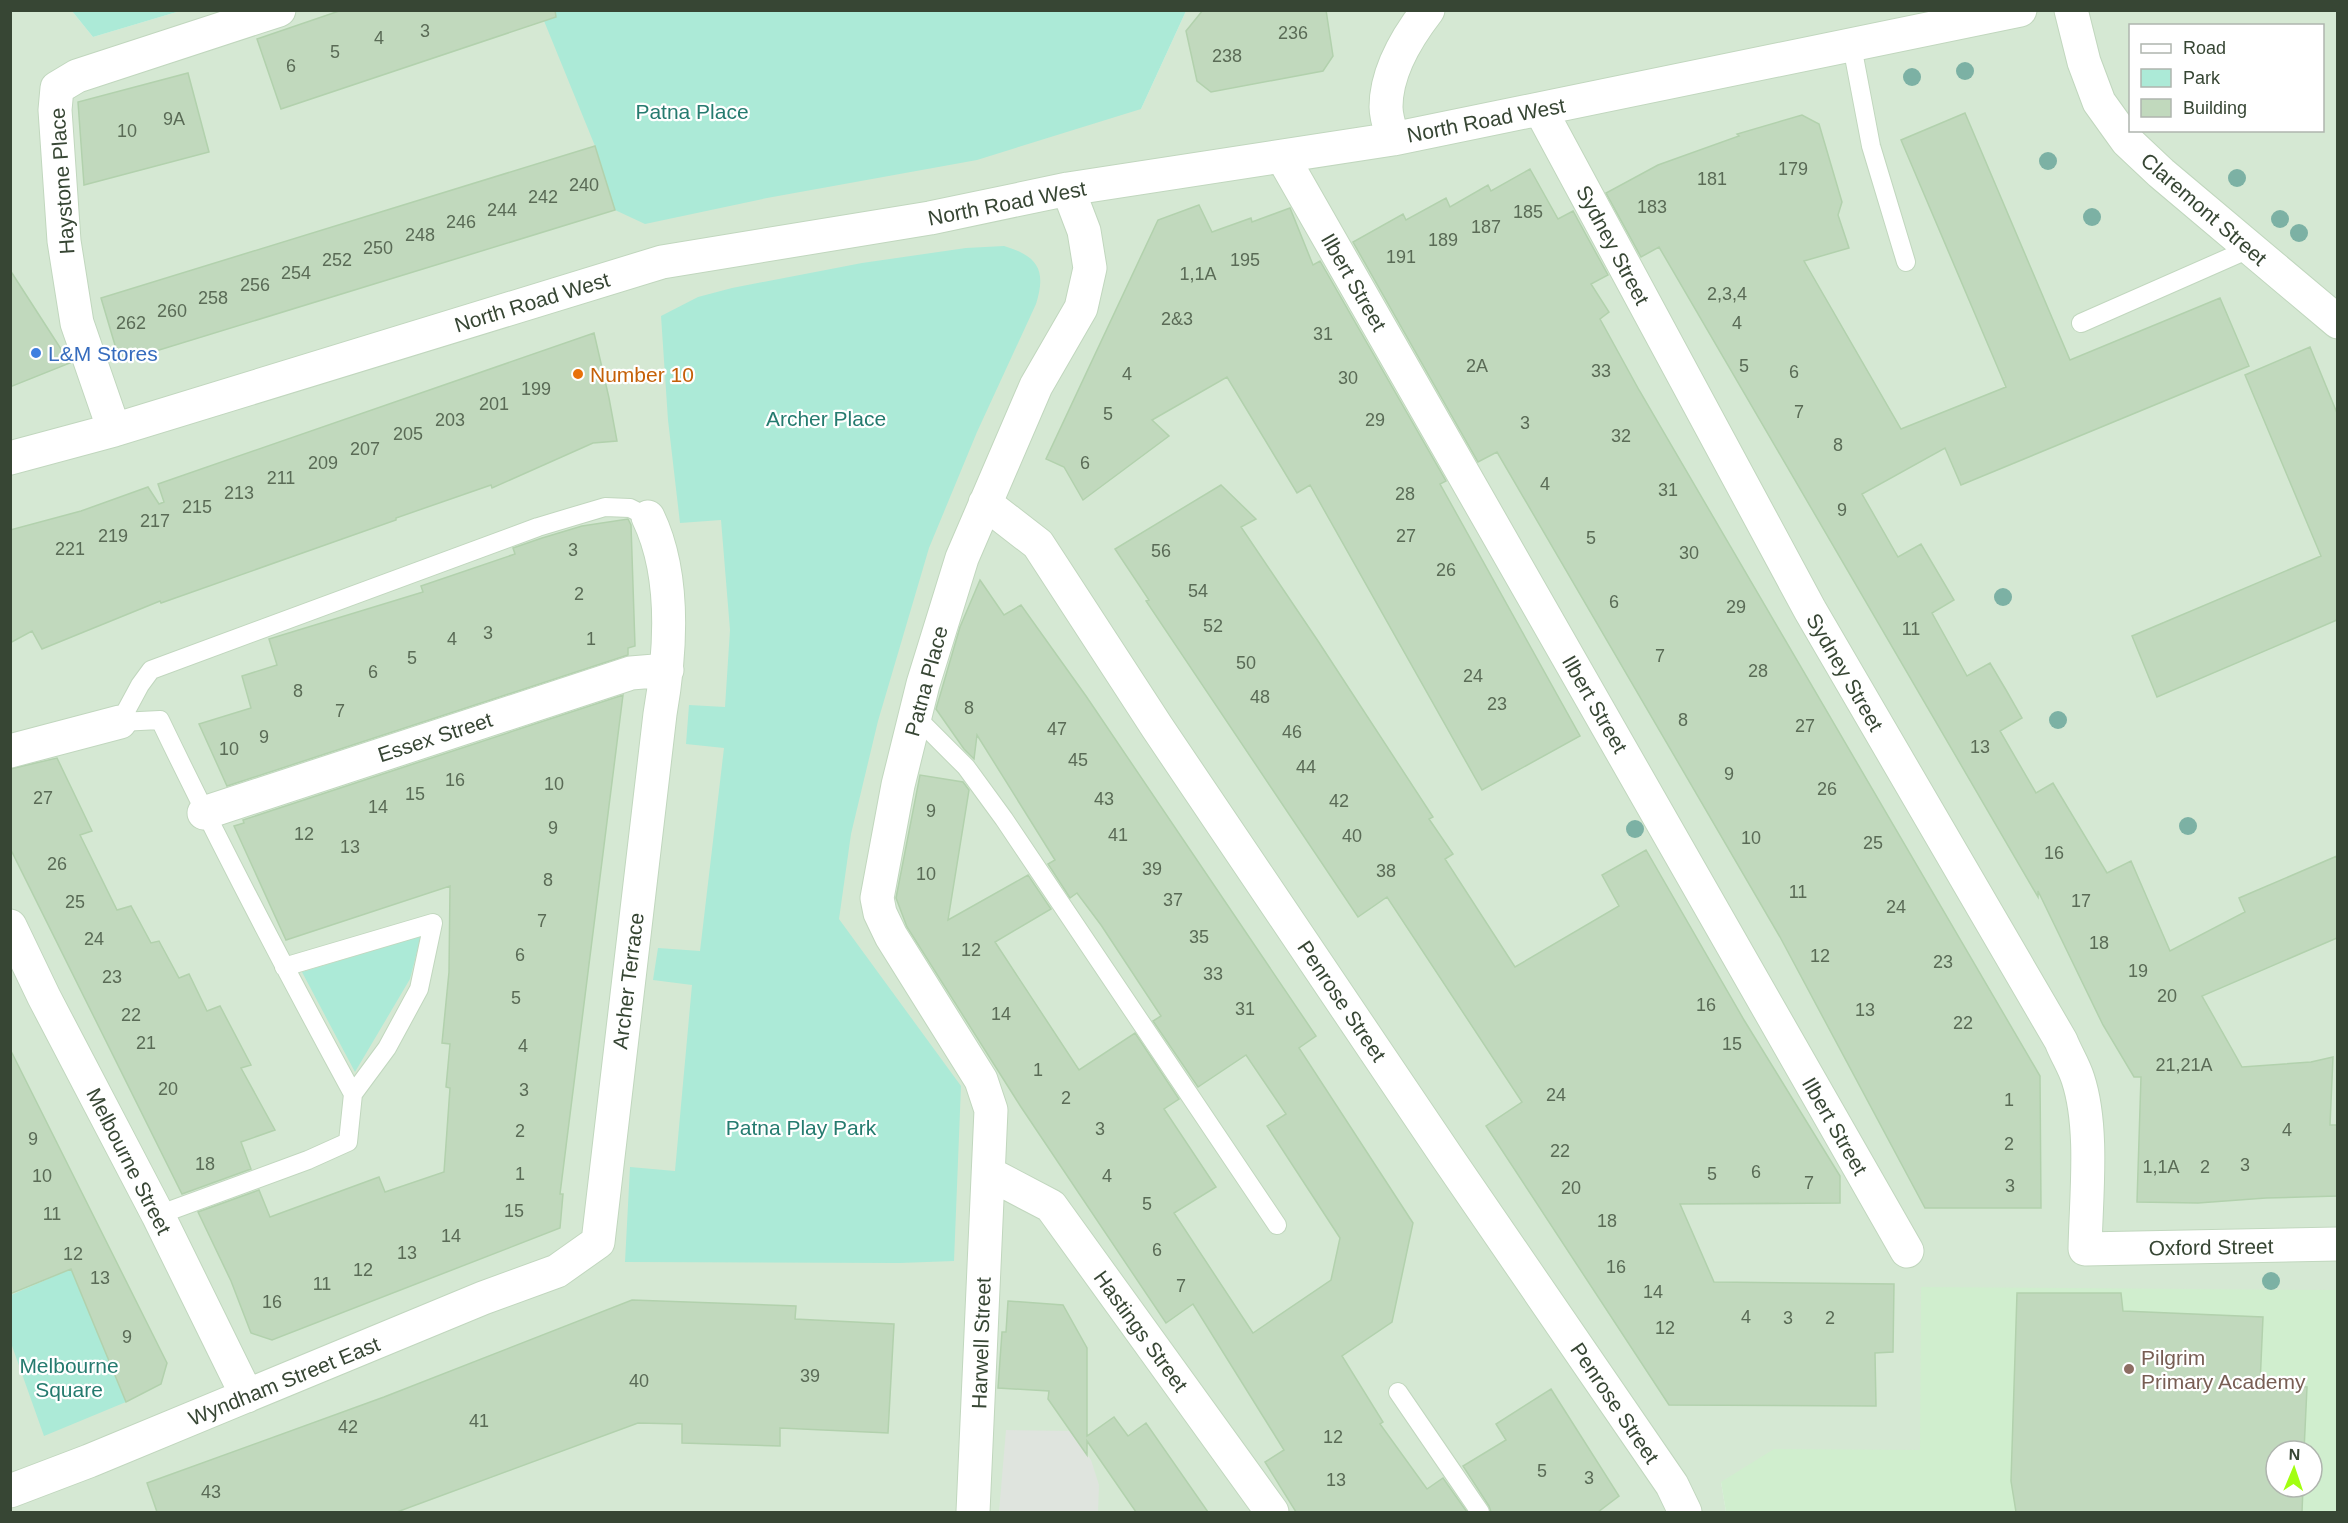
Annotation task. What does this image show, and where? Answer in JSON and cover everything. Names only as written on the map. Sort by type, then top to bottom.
[{"type":"street","name":"Haystone Place","points":[[114,430],[77,323],[64,241],[55,110],[57,88],[77,76],[279,10]]},
{"type":"street","points":[[1393,139],[1386,108],[1393,70],[1416,26],[1428,10]]},
{"type":"street","name":"North Road West","points":[[10,458],[114,430],[662,262],[930,218],[1068,189],[1393,139],[2020,10]]},
{"type":"street","name":"Claremont Street","points":[[2071,10],[2084,62],[2099,102],[2127,141],[2249,249],[2337,322]]},
{"type":"street","name":"Sydney Street","points":[[1540,109],[1810,610],[2061,1041],[2078,1079],[2084,1105],[2087,1137],[2085,1249]]},
{"type":"street","name":"Ilbert Street","points":[[1282,156],[1907,1251]]},
{"type":"street","name":"Patna Place","points":[[990,1174],[991,1110],[981,1080],[891,936],[880,914],[878,898],[898,785],[923,684],[962,558],[1036,386],[1081,308],[1090,268],[1084,231],[1068,189]]},
{"type":"street","name":"Penrose Street","points":[[985,503],[1038,544],[1177,757],[1672,1485],[1684,1512]]},
{"type":"street","points":[[648,517],[661,555],[665,580],[669,638],[667,670]]},
{"type":"street","name":"Essex Street","points":[[204,813],[631,673],[667,670]]},
{"type":"street","name":"Archer Terrace","points":[[557,1271],[598,1242],[667,670]]},
{"type":"street","points":[[10,751],[120,722]]},
{"type":"street","name":"Melbourne Street","points":[[10,926],[44,997],[158,1215],[247,1396]]},
{"type":"street","name":"Harwell Street","points":[[973,1512],[990,1174]]},
{"type":"street","name":"Hastings Street","points":[[990,1174],[1051,1206],[1272,1512]]},
{"type":"street","name":"Oxford Street","points":[[2085,1249],[2337,1244]]},
{"type":"street","name":"Wyndham Street East","points":[[10,1491],[557,1271]]},
{"type":"lane","points":[[1852,46],[1871,146],[1906,262]]},
{"type":"lane","points":[[2081,323],[2249,249]]},
{"type":"lane","points":[[120,722],[151,670],[538,527],[604,507],[630,508],[648,517]]},
{"type":"lane","points":[[916,717],[966,767],[998,810],[1277,1225]]},
{"type":"lane","points":[[120,722],[160,720],[204,813],[353,1094]]},
{"type":"lane","points":[[158,1215],[308,1160],[348,1142],[353,1094],[387,1048],[419,989],[433,923],[284,967]]},
{"type":"lane","points":[[1398,1392],[1480,1512]]},
{"type":"shaded area","points":[[10,11],[72,11],[93,37],[180,11],[570,11],[1141,109],[1186,11],[2337,11],[2337,1290],[1920,1450],[1721,1482],[1726,1512],[11,1512]]},
{"type":"shaded area","name":"Pilgrim Primary Academy","points":[[1921,1287],[2337,1290],[2337,1512],[1726,1512],[1721,1482],[1774,1449],[1920,1450]]},
{"type":"shaded area","points":[[1006,1430],[1071,1431],[1091,1460],[1099,1485],[1098,1512],[999,1512]]},
{"type":"green space","points":[[72,11],[180,11],[93,37]]},
{"type":"green space","name":"Patna Place","points":[[540,11],[1186,11],[1141,109],[977,160],[767,198],[645,224],[615,210],[595,146]]},
{"type":"green space","name":"Archer Place","points":[[1004,246],[1024,254],[1037,266],[1039,292],[1036,304],[977,432],[929,548],[878,721],[851,834],[839,919],[961,1086],[954,1261],[900,1263],[625,1262],[630,1167],[675,1171],[692,985],[653,980],[658,948],[700,951],[724,748],[686,744],[689,705],[725,707],[730,630],[721,520],[680,523],[668,420],[661,316],[698,297],[732,288],[862,263],[966,248]]},
{"type":"green space","points":[[421,936],[410,979],[355,1072],[302,972]]},
{"type":"green space","name":"Melbourne Square","points":[[71,1269],[126,1402],[44,1436],[11,1343],[11,1295]]},
{"type":"building","points":[[342,10],[555,10],[556,17],[281,109],[257,39]]},
{"type":"building","points":[[1203,10],[1326,10],[1333,56],[1323,71],[1211,92],[1197,81],[1186,31]]},
{"type":"building","points":[[188,73],[209,152],[84,185],[78,102]]},
{"type":"building","points":[[1965,113],[2070,360],[2220,298],[2249,366],[1961,485],[1945,448],[1862,494],[1898,557],[1921,544],[1954,600],[1932,613],[1967,676],[1990,663],[2006,690],[2022,718],[2000,731],[2036,793],[2053,783],[2107,873],[2131,861],[2170,951],[2245,912],[2239,898],[2337,856],[2337,938],[2202,996],[2242,1067],[2311,1062],[2333,1057],[2330,1125],[2337,1125],[2337,1196],[2198,1203],[2137,1202],[2141,1077],[2134,1077],[2103,1025],[2038,891],[2038,897],[1659,247],[1641,257],[1606,193],[1658,165],[1739,136],[1737,134],[1802,115],[1819,124],[1842,202],[1838,215],[1849,248],[1804,261],[1901,429],[2006,387],[1901,140]]},
{"type":"building","points":[[595,146],[615,210],[120,362],[101,298]]},
{"type":"building","points":[[1530,169],[1558,219],[1573,211],[1608,275],[1591,284],[1609,312],[1600,319],[1639,390],[2040,1076],[2041,1208],[1925,1208],[1780,937],[1497,452],[1478,462],[1353,242],[1403,214],[1406,220],[1446,198],[1450,207],[1488,185],[1491,191]]},
{"type":"building","points":[[1199,205],[1212,232],[1251,218],[1252,222],[1290,208],[1313,265],[1320,261],[1446,481],[1440,484],[1580,736],[1482,790],[1310,485],[1297,493],[1227,377],[1152,420],[1169,436],[1083,500],[1064,467],[1046,459],[1158,220]]},
{"type":"building","points":[[10,270],[70,363],[10,387]]},
{"type":"building","points":[[594,333],[617,441],[593,443],[492,488],[491,485],[161,603],[160,601],[42,649],[32,631],[10,643],[10,530],[81,511],[148,487],[159,504],[164,502],[158,484]]},
{"type":"building","points":[[2310,347],[2337,413],[2337,620],[2157,697],[2132,636],[2321,556],[2245,375]]},
{"type":"building","points":[[1221,485],[1256,519],[1241,527],[1433,817],[1429,819],[1453,854],[1445,859],[1515,967],[1619,906],[1602,875],[1646,850],[1744,1020],[1840,1176],[1840,1203],[1680,1204],[1714,1282],[1894,1284],[1893,1352],[1875,1353],[1876,1406],[1669,1405],[1486,1126],[1522,1102],[1387,897],[1358,917],[1146,601],[1149,600],[1115,549]]},
{"type":"building","points":[[628,519],[631,525],[635,646],[628,648],[628,655],[227,786],[199,724],[251,708],[242,676],[277,665],[269,639],[423,592],[421,586],[515,554],[513,548],[542,538],[582,526]]},
{"type":"building","points":[[980,580],[1004,615],[1021,605],[1086,696],[1316,1036],[1299,1048],[1413,1223],[1392,1322],[1342,1356],[1383,1422],[1380,1424],[1427,1489],[1443,1478],[1467,1512],[1296,1512],[1265,1462],[1284,1450],[1193,1304],[1166,1323],[1021,1107],[907,927],[896,898],[920,775],[963,782],[969,790],[948,920],[1028,875],[1051,909],[995,942],[1079,1070],[1135,1033],[1179,1099],[1164,1109],[1216,1187],[1174,1213],[1253,1333],[1331,1280],[1340,1238],[1267,1126],[1286,1114],[1246,1055],[1198,1087],[1153,1021],[1161,1016],[1101,925],[1077,893],[1070,898],[1048,864],[1055,860],[977,735],[974,759],[964,749],[936,709],[960,627]]},
{"type":"building","points":[[623,695],[560,1194],[563,1194],[560,1228],[272,1340],[251,1333],[231,1281],[198,1212],[259,1190],[270,1217],[379,1177],[385,1192],[444,1172],[450,1088],[446,1087],[450,1044],[442,1043],[449,972],[450,886],[286,940],[234,826],[244,823],[243,820]]},
{"type":"building","points":[[57,758],[92,831],[80,835],[117,910],[131,906],[151,943],[159,941],[179,978],[189,974],[207,1011],[220,1006],[251,1065],[241,1068],[275,1130],[241,1142],[251,1169],[182,1194],[10,848],[10,769]]},
{"type":"building","points":[[10,1049],[167,1363],[161,1384],[126,1402],[71,1269],[10,1294]]},
{"type":"building","points":[[2017,1293],[2121,1293],[2123,1311],[2263,1317],[2260,1385],[2307,1387],[2305,1439],[2264,1439],[2264,1499],[2303,1499],[2302,1512],[2016,1512],[2011,1481]]},
{"type":"building","points":[[632,1300],[796,1306],[795,1319],[894,1324],[888,1433],[780,1428],[780,1446],[682,1443],[682,1424],[638,1423],[397,1512],[157,1512],[147,1483],[384,1397]]},
{"type":"building","points":[[1008,1301],[1063,1305],[1087,1348],[1087,1436],[1114,1417],[1128,1436],[1146,1423],[1208,1512],[1136,1512],[1087,1441],[1087,1455],[1048,1399],[1049,1391],[998,1388],[1002,1332],[1006,1332]]},
{"type":"building","points":[[1551,1389],[1619,1496],[1598,1512],[1491,1512],[1463,1466],[1506,1440],[1496,1424]]},
{"type":"place","name":"L&M Stores","points":[[36,353]]},
{"type":"place","name":"Number 10","points":[[578,374]]},
{"type":"place","name":"Pilgrim Primary Academy","points":[[2129,1369]]},
{"type":"park label","name":"Patna Play Park","points":[[801,1127]]}]
